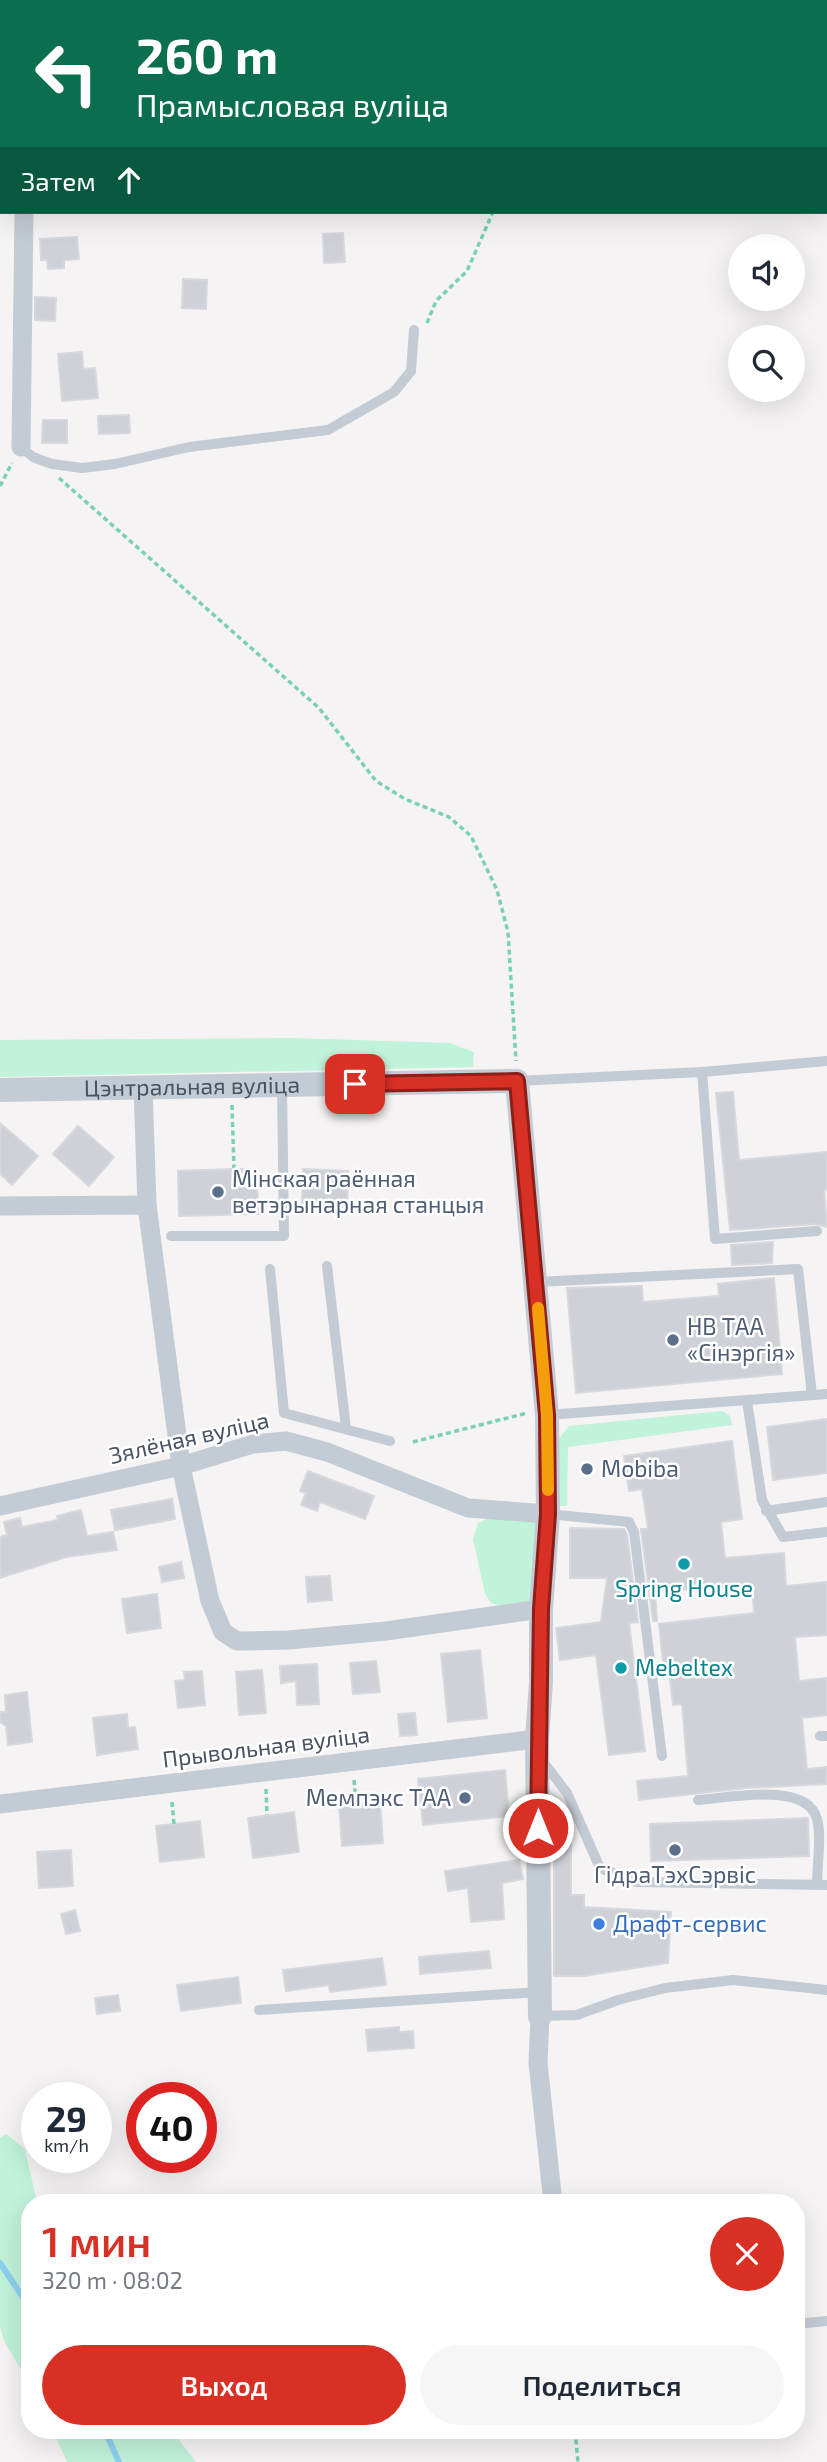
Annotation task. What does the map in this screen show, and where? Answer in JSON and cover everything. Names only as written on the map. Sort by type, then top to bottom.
[{"type":"street","points":[[21,447],[24,214]]},
{"type":"street","points":[[517,1081],[546,1411],[548,1514],[541,1609],[538,1742],[540,2004],[537,2063],[552,2194]]},
{"type":"street","name":"Цэнтральная вуліца","points":[[0,1090],[517,1081]]},
{"type":"street","points":[[143,1087],[148,1205],[181,1466],[210,1601],[223,1632],[237,1642],[289,1640],[386,1631],[541,1609]]},
{"type":"street","points":[[0,1206],[148,1205]]},
{"type":"street","name":"Зялёная вуліца","points":[[0,1506],[181,1466],[253,1444],[286,1441],[327,1452],[468,1507],[548,1514]]},
{"type":"street","name":"Прывольная вуліца","points":[[0,1804],[538,1742]]},
{"type":"lane","points":[[21,447],[33,457],[52,464],[82,468],[115,464],[189,447],[328,430],[394,391],[411,371],[414,330]]},
{"type":"lane","points":[[517,1081],[702,1072],[827,1062]]},
{"type":"lane","points":[[702,1072],[715,1238],[817,1231]]},
{"type":"lane","points":[[171,1236],[284,1236],[282,1086]]},
{"type":"lane","points":[[327,1266],[346,1427]]},
{"type":"lane","points":[[270,1269],[284,1413],[346,1427],[390,1441]]},
{"type":"lane","points":[[536,1282],[798,1269],[812,1395]]},
{"type":"lane","points":[[546,1411],[747,1401],[827,1394]]},
{"type":"lane","points":[[747,1401],[761,1500],[766,1511],[783,1537],[827,1532]]},
{"type":"lane","points":[[766,1511],[827,1502]]},
{"type":"lane","points":[[548,1514],[629,1522],[634,1532],[662,1756]]},
{"type":"lane","points":[[538,1742],[547,1770],[567,1793],[600,1868],[637,1882],[822,1884],[817,1818],[807,1801],[791,1795],[698,1800]]},
{"type":"lane","points":[[260,2010],[540,2004],[577,2015],[665,1988],[733,1980],[827,1990]]},
{"type":"lane","points":[[805,2323],[827,2321]]},
{"type":"path","points":[[425,333],[430,312],[467,271],[492,214]]},
{"type":"path","points":[[0,486],[21,447]]},
{"type":"path","points":[[52,464],[61,482],[319,708],[376,780],[405,799],[449,817],[471,836],[498,890],[508,932],[517,1081]]},
{"type":"path","points":[[232,1086],[234,1169]]},
{"type":"path","points":[[413,1442],[546,1411]]},
{"type":"path","points":[[353,1774],[356,1803]]},
{"type":"path","points":[[265,1783],[267,1815]]},
{"type":"path","points":[[171,1793],[174,1824]]},
{"type":"path","points":[[576,2439],[578,2462]]},
{"type":"green space","points":[[292,1038],[450,1043],[474,1052],[473,1067],[0,1077],[0,1040]]},
{"type":"green space","points":[[722,1411],[730,1416],[732,1425],[568,1447],[567,1506],[559,1506],[558,1440],[569,1426]]},
{"type":"green space","points":[[491,1517],[526,1518],[539,1524],[534,1593],[528,1604],[501,1606],[491,1603],[485,1594],[473,1539],[478,1523]]},
{"type":"green space","points":[[6,2134],[21,2146],[21,2173],[30,2173],[35,2194],[21,2194],[21,2370],[4,2341],[0,2326],[0,2138]]},
{"type":"green space","points":[[57,2439],[178,2439],[196,2462],[67,2462]]},
{"type":"building","points":[[343,233],[345,262],[324,263],[323,234]]},
{"type":"building","points":[[77,237],[79,259],[64,260],[64,268],[48,269],[47,260],[41,260],[40,239]]},
{"type":"building","points":[[183,279],[207,280],[206,309],[182,308]]},
{"type":"building","points":[[35,297],[56,298],[55,321],[35,320]]},
{"type":"building","points":[[82,352],[83,369],[95,368],[98,398],[62,401],[58,354]]},
{"type":"building","points":[[129,415],[130,433],[99,434],[98,416]]},
{"type":"building","points":[[43,420],[67,420],[67,443],[42,443]]},
{"type":"building","points":[[733,1092],[739,1160],[827,1152],[827,1189],[824,1190],[827,1227],[816,1224],[730,1230],[716,1093]]},
{"type":"building","points":[[0,1123],[38,1156],[12,1185],[0,1174]]},
{"type":"building","points":[[78,1126],[114,1157],[89,1186],[53,1154]]},
{"type":"building","name":"Мінская раённая ветэрынарная станцыя","points":[[257,1169],[258,1214],[179,1216],[178,1171]]},
{"type":"building","points":[[303,1169],[348,1171],[347,1207],[302,1206]]},
{"type":"building","points":[[773,1242],[772,1263],[732,1265],[731,1245]]},
{"type":"building","points":[[774,1278],[782,1374],[576,1393],[567,1288],[642,1286],[643,1302],[719,1296],[718,1284]]},
{"type":"building","points":[[827,1419],[827,1473],[773,1480],[767,1427]]},
{"type":"building","points":[[732,1441],[742,1519],[721,1522],[725,1558],[784,1553],[786,1586],[827,1582],[827,1635],[795,1637],[799,1681],[827,1678],[827,1715],[802,1718],[807,1769],[827,1767],[827,1784],[746,1788],[639,1800],[637,1781],[688,1776],[682,1704],[673,1705],[669,1670],[664,1671],[659,1624],[754,1613],[752,1584],[655,1592],[657,1621],[653,1621],[641,1529],[648,1529],[642,1489],[629,1491],[624,1456]]},
{"type":"building","points":[[308,1471],[374,1496],[365,1519],[320,1502],[317,1511],[301,1505],[306,1493],[300,1491]]},
{"type":"building","points":[[172,1499],[175,1519],[115,1530],[111,1510]]},
{"type":"building","points":[[81,1510],[87,1536],[113,1532],[117,1550],[66,1557],[0,1578],[0,1537],[7,1535],[4,1522],[20,1518],[22,1527],[58,1520],[57,1516]]},
{"type":"building","points":[[570,1528],[624,1529],[627,1534],[638,1622],[629,1623],[645,1751],[609,1755],[596,1655],[560,1660],[556,1628],[601,1622],[607,1578],[570,1578]]},
{"type":"building","points":[[181,1562],[184,1578],[162,1582],[159,1567]]},
{"type":"building","points":[[330,1576],[332,1600],[308,1602],[306,1577]]},
{"type":"building","points":[[157,1594],[161,1628],[127,1633],[122,1599]]},
{"type":"building","points":[[480,1650],[487,1718],[448,1722],[441,1654]]},
{"type":"building","points":[[376,1661],[380,1692],[353,1694],[350,1663]]},
{"type":"building","points":[[317,1664],[319,1704],[297,1705],[296,1681],[281,1683],[280,1666]]},
{"type":"building","points":[[262,1670],[266,1713],[239,1715],[236,1672]]},
{"type":"building","points":[[202,1671],[205,1705],[178,1708],[175,1681],[185,1680],[184,1672]]},
{"type":"building","points":[[27,1692],[32,1742],[8,1745],[6,1726],[0,1722],[0,1712],[6,1712],[5,1695]]},
{"type":"building","points":[[415,1713],[417,1735],[400,1736],[398,1714]]},
{"type":"building","points":[[127,1714],[128,1728],[135,1727],[138,1749],[97,1755],[93,1718]]},
{"type":"building","points":[[505,1770],[509,1816],[423,1825],[418,1779]]},
{"type":"building","points":[[380,1802],[383,1843],[342,1846],[339,1805]]},
{"type":"building","points":[[294,1812],[299,1852],[253,1858],[248,1818]]},
{"type":"building","points":[[808,1818],[809,1856],[651,1861],[650,1824]]},
{"type":"building","points":[[200,1821],[204,1857],[160,1862],[156,1826]]},
{"type":"building","points":[[554,1827],[571,1827],[571,1895],[584,1895],[584,1907],[671,1912],[668,1963],[584,1976],[554,1976]]},
{"type":"building","points":[[71,1850],[73,1886],[39,1888],[37,1852]]},
{"type":"building","points":[[519,1860],[523,1879],[502,1883],[504,1919],[471,1922],[468,1888],[448,1891],[445,1871]]},
{"type":"building","points":[[75,1910],[80,1931],[66,1934],[61,1914]]},
{"type":"building","points":[[489,1951],[491,1968],[420,1974],[419,1957]]},
{"type":"building","points":[[382,1958],[386,1985],[330,1992],[329,1985],[286,1991],[283,1970]]},
{"type":"building","points":[[238,1977],[241,2003],[181,2011],[177,1985]]},
{"type":"building","points":[[118,1995],[120,2011],[97,2014],[95,1998]]},
{"type":"building","points":[[399,2027],[399,2032],[413,2031],[414,2048],[368,2051],[366,2030]]},
{"type":"waterway","points":[[0,2263],[21,2294]]},
{"type":"waterway","points":[[109,2439],[119,2462]]},
{"type":"slow traffic","points":[[538,1308],[547,1415],[548,1490]]},
{"type":"place","name":"Мінская раённая ветэрынарная станцыя","points":[[218,1192]]},
{"type":"place","name":"НВ ТАА «Сінэргія»","points":[[673,1340]]},
{"type":"place","name":"Mobiba","points":[[587,1469]]},
{"type":"place","name":"Spring House","points":[[684,1564]]},
{"type":"place","name":"Mebeltex","points":[[621,1668]]},
{"type":"place","name":"Мемпэкс ТАА","points":[[465,1798]]},
{"type":"place","name":"ГідраТэхСэрвіс","points":[[675,1850]]},
{"type":"place","name":"Драфт-сервис","points":[[599,1924]]},
{"type":"route","points":[[355,1084],[517,1081],[547,1415],[548,1514],[541,1609],[541,1682],[537,1739],[538,1828]]}]
